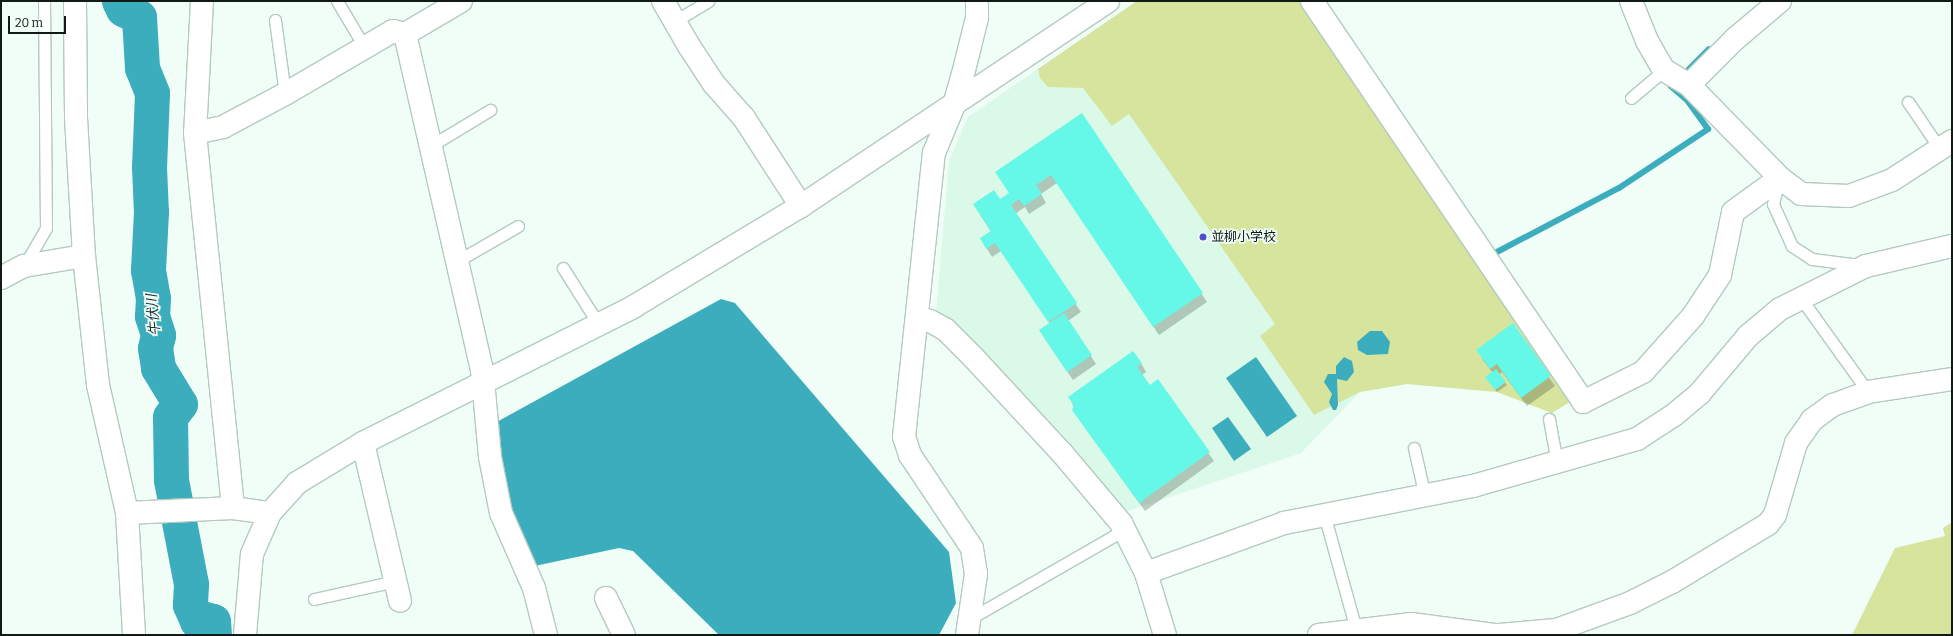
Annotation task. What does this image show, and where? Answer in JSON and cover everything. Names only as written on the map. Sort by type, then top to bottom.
[{"type":"street","points":[[74,1],[76,118],[84,256],[98,385],[131,512],[134,635]]},
{"type":"street","points":[[202,1],[195,133],[206,260],[226,420],[227,508]]},
{"type":"street","points":[[405,34],[438,7],[461,1]]},
{"type":"street","points":[[663,1],[714,84],[744,118],[801,206]]},
{"type":"street","points":[[968,631],[976,574],[972,548],[910,455],[904,437],[918,318],[934,153],[954,105],[977,18],[977,1]]},
{"type":"street","points":[[245,635],[252,554],[270,513],[297,484],[363,443],[633,307],[801,206],[1108,1]]},
{"type":"street","points":[[1312,1],[1583,402],[1643,372],[1693,316],[1720,275],[1733,212],[1780,178]]},
{"type":"street","points":[[1631,1],[1647,41],[1664,70],[1689,85],[1780,178],[1801,194],[1849,196],[1892,180],[1946,145]]},
{"type":"street","points":[[1689,85],[1735,39],[1780,1]]},
{"type":"street","points":[[195,133],[223,127],[285,94],[393,31],[405,34]]},
{"type":"street","points":[[405,34],[459,260],[484,382],[490,457],[501,513],[534,588],[546,635]]},
{"type":"street","points":[[1146,572],[1284,523],[1324,514],[1425,497],[1557,464],[1637,439],[1674,415],[1700,393],[1748,336],[1780,309],[1800,297],[1855,273],[1866,266],[1952,246]]},
{"type":"street","points":[[1,278],[24,266],[84,256]]},
{"type":"street","points":[[918,318],[930,321],[946,330],[973,357],[1062,453],[1124,530],[1146,572],[1165,635]]},
{"type":"street","points":[[1499,635],[1557,632],[1630,603],[1672,582],[1768,524],[1775,515],[1796,443],[1812,420],[1833,405],[1868,392],[1952,379]]},
{"type":"street","points":[[363,443],[398,591]]},
{"type":"street","points":[[131,512],[227,508],[270,513]]},
{"type":"street","points":[[606,598],[624,635]]},
{"type":"street","points":[[1319,635],[1411,624],[1494,635]]},
{"type":"lane","points":[[24,266],[46,228],[44,1]]},
{"type":"lane","points":[[337,1],[364,48]]},
{"type":"lane","points":[[675,21],[708,1]]},
{"type":"lane","points":[[274,20],[285,94]]},
{"type":"lane","points":[[1631,98],[1664,70]]},
{"type":"lane","points":[[1908,102],[1946,145]]},
{"type":"lane","points":[[432,145],[490,110]]},
{"type":"lane","points":[[1780,178],[1773,204],[1792,246],[1812,258],[1866,266]]},
{"type":"lane","points":[[459,260],[518,226]]},
{"type":"lane","points":[[563,268],[599,325]]},
{"type":"lane","points":[[1800,297],[1868,392]]},
{"type":"lane","points":[[1549,419],[1557,464]]},
{"type":"lane","points":[[1414,448],[1425,497]]},
{"type":"lane","points":[[1324,514],[1365,630]]},
{"type":"lane","points":[[968,631],[1124,530]]},
{"type":"lane","points":[[314,599],[398,591]]},
{"type":"shaded area","name":"並柳小学校","points":[[1137,1],[1552,413],[1497,392],[1407,384],[1360,392],[1301,453],[1125,512],[936,313],[949,161],[968,117]]},
{"type":"green space","points":[[1137,1],[1304,1],[1570,402],[1552,413],[1497,392],[1407,384],[1360,392],[1314,415],[1260,336],[1275,324],[1129,114],[1112,126],[1083,88],[1048,87],[1040,78],[1038,69]]},
{"type":"green space","points":[[1952,522],[1952,635],[1852,635],[1895,548],[1945,536],[1943,528]]},
{"type":"water","points":[[721,299],[735,303],[949,552],[956,603],[939,635],[719,635],[633,551],[619,548],[530,567],[507,512],[493,424]]},
{"type":"water","points":[[1370,331],[1382,331],[1390,342],[1388,354],[1367,355],[1358,350],[1357,342]]},
{"type":"water","points":[[1256,357],[1297,416],[1267,437],[1226,378]]},
{"type":"water","points":[[1344,357],[1352,361],[1354,372],[1347,381],[1337,379],[1338,405],[1336,410],[1333,410],[1329,402],[1332,394],[1324,382],[1328,374],[1336,374],[1336,366]]},
{"type":"water","points":[[1228,417],[1251,449],[1234,461],[1212,428]]},
{"type":"building","points":[[1082,113],[1203,293],[1153,327],[1051,175],[1036,185],[1042,194],[1024,206],[1019,199],[1011,205],[1077,303],[1048,322],[995,243],[986,249],[980,238],[991,231],[973,204],[994,190],[1000,199],[1009,193],[995,172]]},
{"type":"building","points":[[1064,313],[1092,355],[1067,372],[1039,330]]},
{"type":"building","points":[[1513,323],[1551,376],[1521,398],[1497,364],[1490,369],[1476,350]]},
{"type":"building","points":[[1133,351],[1142,363],[1137,367],[1150,385],[1158,379],[1210,452],[1139,503],[1072,410],[1074,405],[1068,397]]},
{"type":"building","points":[[1496,369],[1506,382],[1495,390],[1485,377]]},
{"type":"waterway","name":"牛伏川","points":[[119,1],[123,9],[139,17],[142,68],[152,93],[149,167],[151,212],[148,270],[153,298],[152,316],[158,335],[155,348],[158,368],[180,404],[170,417],[171,480],[191,584],[190,605],[197,621],[205,619],[213,621],[214,635]]},
{"type":"waterway","points":[[1689,69],[1709,49]]},
{"type":"waterway","points":[[1495,253],[1619,188],[1708,129],[1688,101],[1671,86]]},
{"type":"place","name":"並柳小学校","points":[[1203,237]]}]
